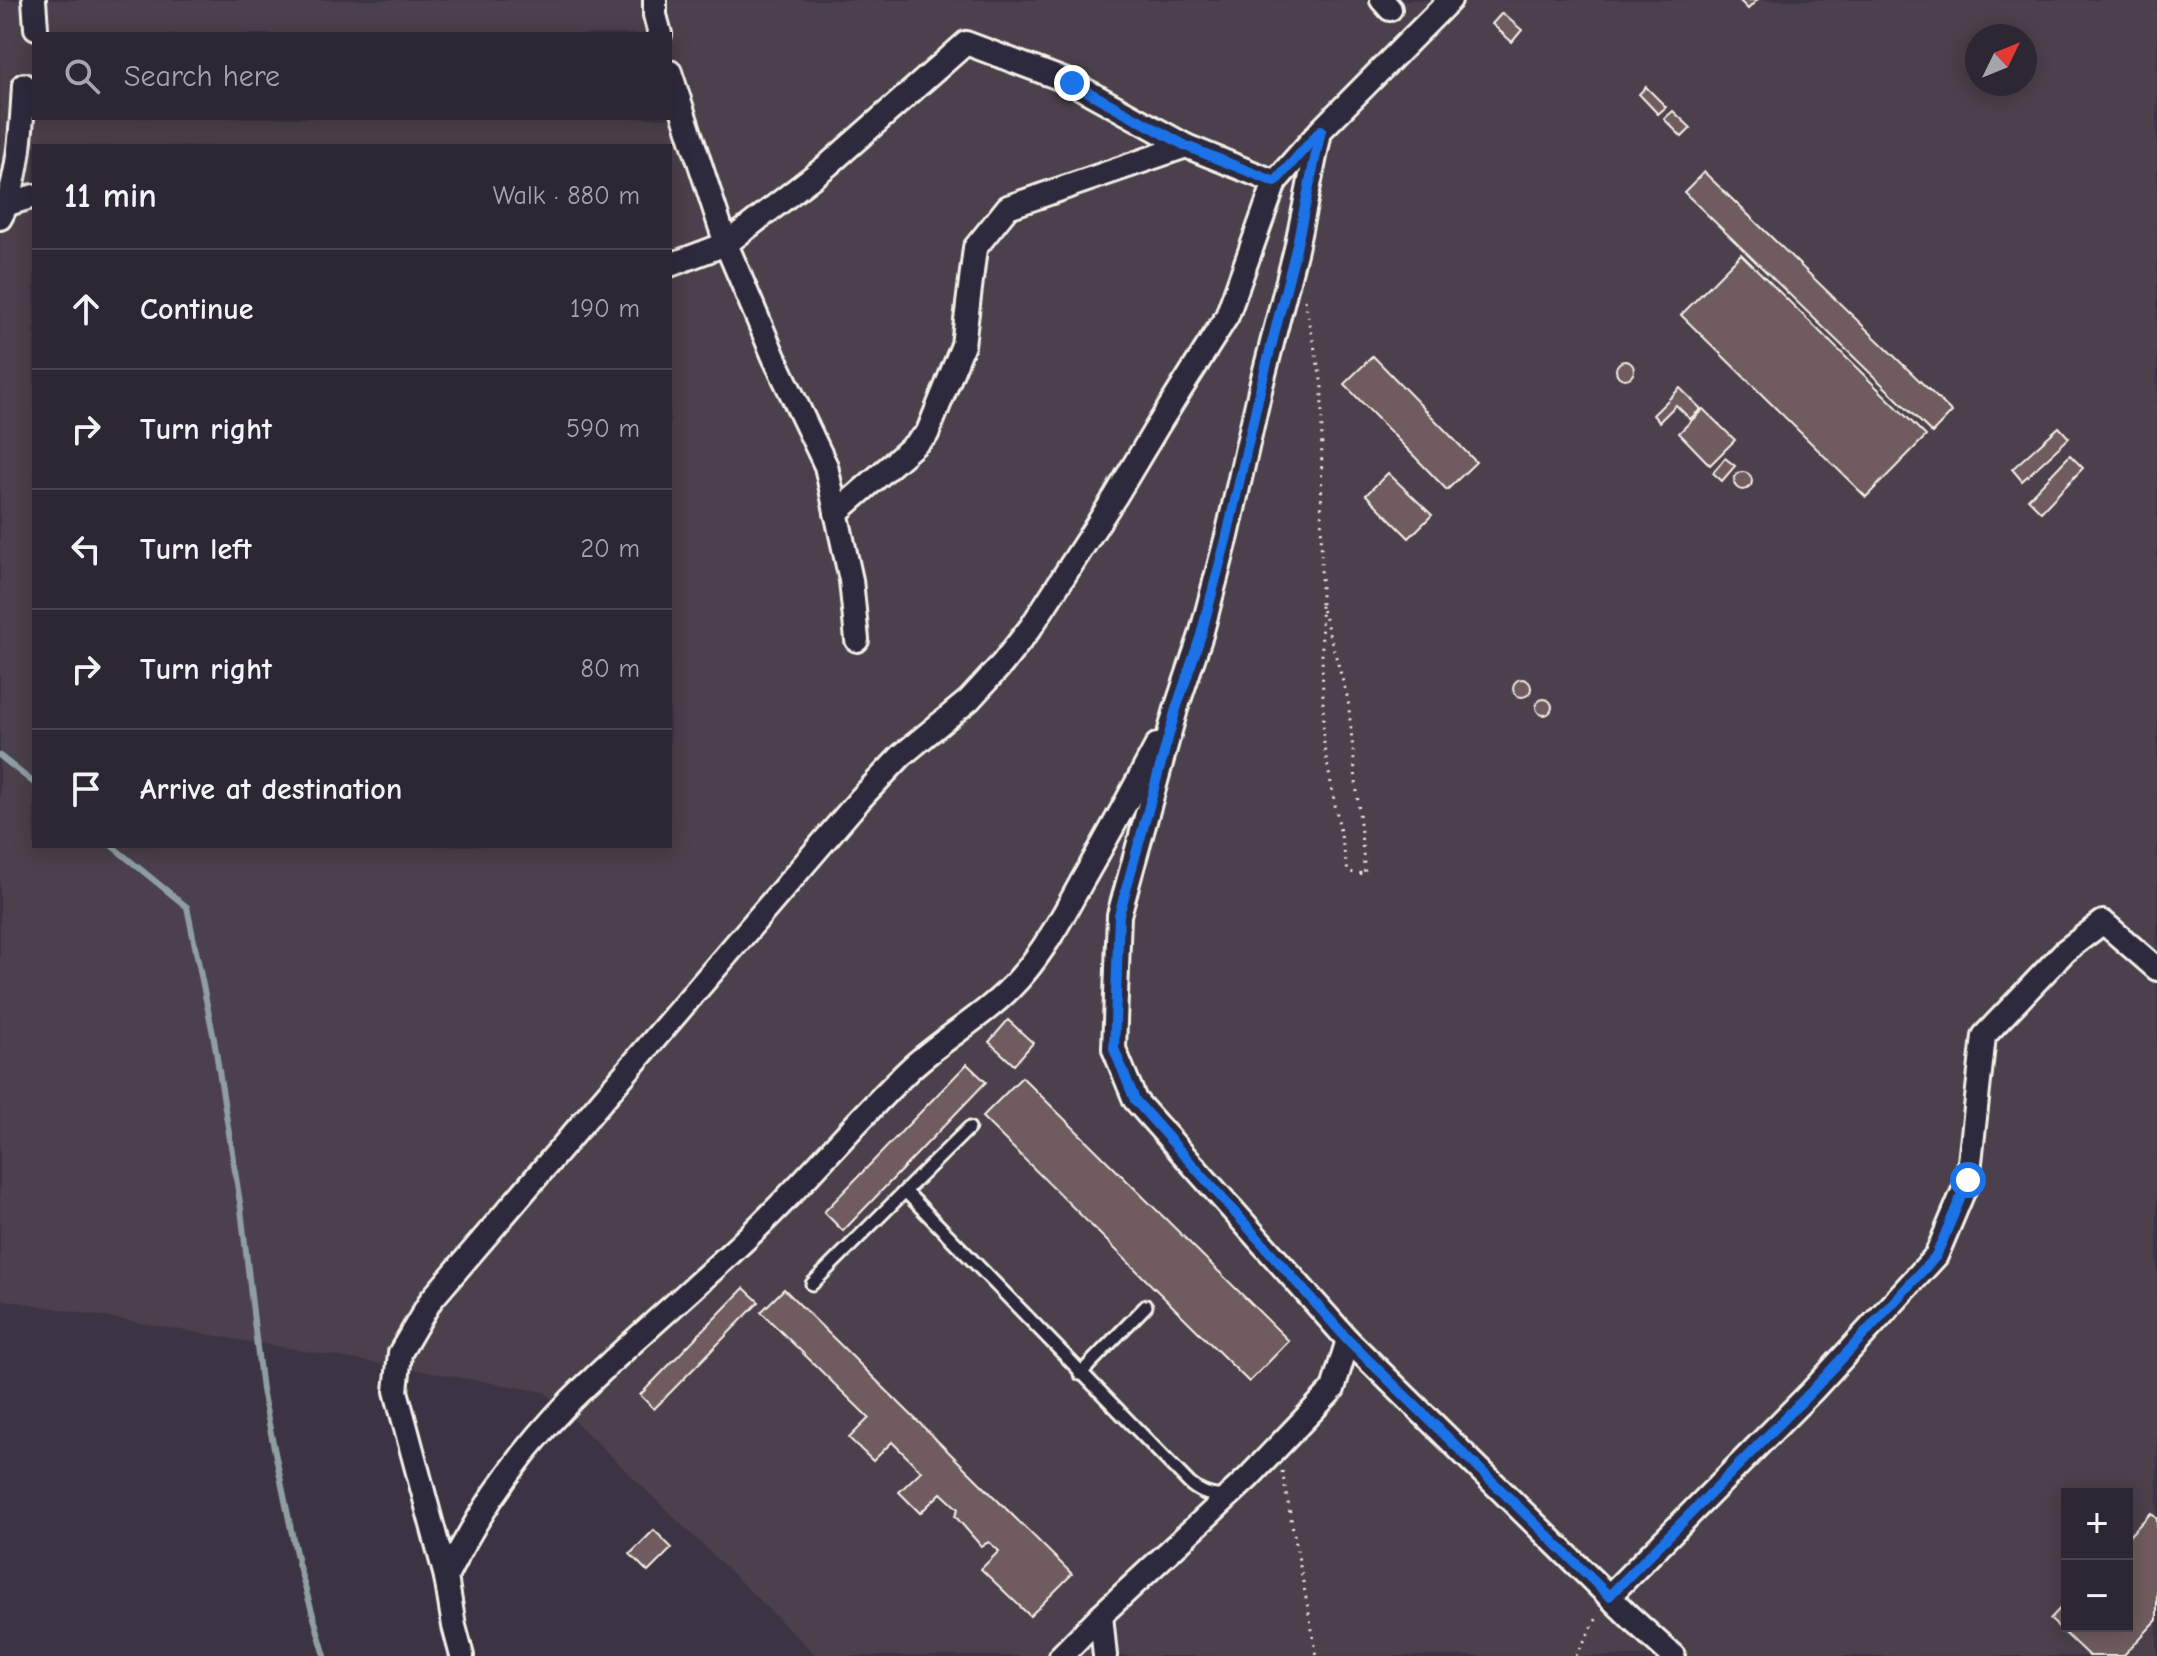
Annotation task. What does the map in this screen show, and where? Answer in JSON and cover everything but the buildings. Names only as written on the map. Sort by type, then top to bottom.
[{"type":"street","points":[[34,0],[36,28]]},
{"type":"street","points":[[655,0],[659,32]]},
{"type":"street","points":[[462,1656],[446,1577],[396,1391],[400,1353],[431,1300],[861,798],[902,755],[969,700],[1002,664],[1031,627],[1227,316],[1275,182],[1321,130],[1450,0]]},
{"type":"street","points":[[672,264],[726,244],[828,165],[966,43],[1072,83],[1186,146],[1275,182]]},
{"type":"street","points":[[672,78],[726,244],[774,357],[826,466],[851,580],[857,640]]},
{"type":"street","points":[[4,211],[21,134],[24,85]]},
{"type":"street","points":[[1321,130],[1296,249],[1227,536],[1119,915],[1114,1049],[1135,1100],[1348,1340],[1673,1656]]},
{"type":"street","points":[[836,513],[927,434],[963,345],[975,248],[1008,207],[1186,146]]},
{"type":"street","points":[[4,211],[32,197]]},
{"type":"street","points":[[446,1577],[462,1544],[494,1496],[529,1447],[571,1401],[758,1227],[901,1077],[929,1052],[978,1017],[1019,979],[1058,923],[1176,709]]},
{"type":"street","points":[[1609,1596],[1812,1391],[1936,1256],[1968,1180],[1984,1036],[2065,951],[2103,922],[2157,969]]},
{"type":"street","points":[[1061,1656],[1229,1497],[1333,1389],[1348,1340]]},
{"type":"street","points":[[1101,1615],[1105,1656]]},
{"type":"lane","points":[[812,1284],[969,1128]]},
{"type":"lane","points":[[905,1191],[1190,1484],[1201,1493],[1229,1497]]},
{"type":"lane","points":[[1080,1374],[1146,1306]]},
{"type":"path","points":[[1304,294],[1322,385],[1321,605],[1324,747],[1348,872],[1365,874],[1348,699],[1321,605]]},
{"type":"path","points":[[1278,1448],[1317,1656]]},
{"type":"path","points":[[1576,1656],[1609,1596]]},
{"type":"shaded area","points":[[0,0],[2157,0],[2157,1656],[817,1656],[545,1392],[0,1299]]},
{"type":"waterway","points":[[0,756],[32,781]]},
{"type":"waterway","points":[[114,848],[187,907],[214,1039],[241,1209],[262,1390],[298,1563],[325,1656]]},
{"type":"route","points":[[1072,83],[1186,146],[1275,182],[1321,130],[1296,249],[1227,536],[1119,915],[1114,1049],[1135,1100],[1348,1340],[1609,1596],[1812,1391],[1936,1256],[1968,1180]]}]
